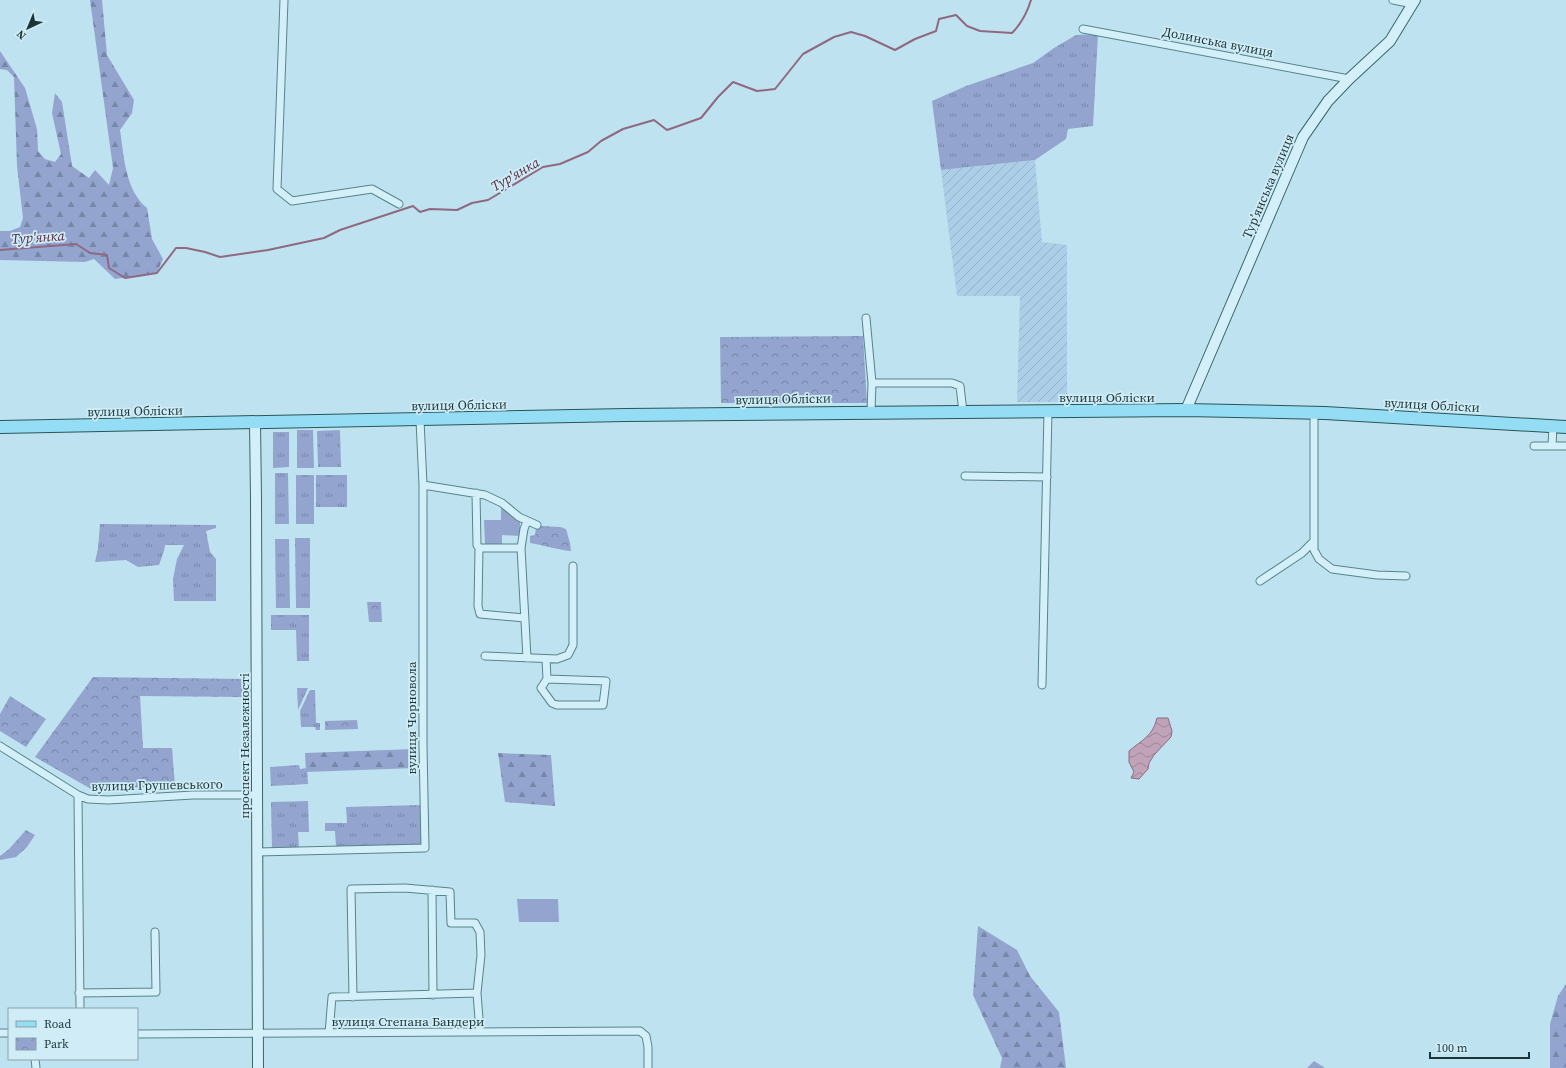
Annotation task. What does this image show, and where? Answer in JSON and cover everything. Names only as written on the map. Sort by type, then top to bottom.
[{"type":"main road","name":"Турʼянська вулиця","points":[[1186,410],[1302,137],[1328,101],[1349,79],[1390,41],[1414,2]]},
{"type":"main road","name":"вулиця Обліски","points":[[0,427],[626,415],[1186,410],[1314,413],[1566,427]]},
{"type":"main road","name":"проспект Незалежності","points":[[254,423],[256,498],[258,1068]]},
{"type":"street","points":[[284,0],[277,190],[292,201],[372,189],[399,204]]},
{"type":"street","points":[[1393,0],[1414,2]]},
{"type":"street","name":"Долинська вулиця","points":[[1083,29],[1349,79]]},
{"type":"street","points":[[866,318],[872,383],[871,412]]},
{"type":"street","points":[[872,383],[952,383],[960,386],[964,412]]},
{"type":"street","points":[[1042,685],[1048,411]]},
{"type":"street","points":[[1314,413],[1314,550],[1318,559],[1332,569],[1377,575],[1406,576]]},
{"type":"street","name":"вулиця Чорновола","points":[[257,852],[425,848],[423,745],[423,485],[420,420]]},
{"type":"street","points":[[1552,446],[1553,426]]},
{"type":"street","points":[[1534,446],[1566,446]]},
{"type":"street","points":[[965,476],[1047,477]]},
{"type":"street","points":[[423,485],[476,493],[493,498],[527,521],[537,525]]},
{"type":"street","points":[[476,493],[478,606],[480,614],[525,618]]},
{"type":"street","points":[[527,521],[524,529],[522,548],[527,658]]},
{"type":"street","points":[[1260,581],[1302,553],[1314,541]]},
{"type":"street","points":[[478,548],[522,548]]},
{"type":"street","points":[[484,656],[546,659],[565,658],[572,648],[573,566]]},
{"type":"street","points":[[546,659],[546,679],[541,688],[552,703],[558,705],[604,705],[606,681],[546,679]]},
{"type":"street","name":"вулиця Грушевського","points":[[0,746],[78,795],[88,799],[108,800],[193,795],[257,795]]},
{"type":"street","points":[[78,795],[80,1008]]},
{"type":"street","points":[[353,996],[351,889],[405,888],[450,892],[451,923],[475,924],[480,932],[481,955],[477,993],[480,1032]]},
{"type":"street","points":[[432,890],[433,994]]},
{"type":"street","points":[[79,993],[156,992],[155,932]]},
{"type":"street","points":[[329,1034],[332,997],[477,993]]},
{"type":"street","name":"вулиця Степана Бандери","points":[[138,1034],[640,1031],[646,1036],[648,1047],[648,1068]]},
{"type":"shaded area","points":[[1035,160],[1042,242],[1067,245],[1067,402],[1017,402],[1020,296],[957,296],[941,170]]},
{"type":"green space","points":[[90,0],[102,0],[107,55],[134,100],[132,113],[120,130],[124,161],[134,192],[147,208],[152,239],[163,259],[157,273],[115,279],[94,259],[85,262],[0,260],[0,231],[10,231],[20,227],[23,218],[17,166],[14,77],[7,70],[0,69],[0,51],[25,88],[37,129],[38,151],[45,159],[55,162],[61,154],[52,113],[55,93],[62,102],[72,166],[89,178],[95,170],[109,185],[113,168]]},
{"type":"green space","points":[[1098,34],[1093,126],[1068,129],[1066,139],[1035,160],[941,170],[932,101],[966,86],[1033,63],[1076,35]]},
{"type":"green space","points":[[863,336],[867,403],[721,403],[720,337]]},
{"type":"green space","points":[[297,430],[313,430],[314,468],[297,468]]},
{"type":"green space","points":[[340,430],[341,467],[318,467],[317,431]]},
{"type":"green space","points":[[273,432],[289,432],[289,467],[273,468]]},
{"type":"green space","points":[[275,473],[288,473],[289,524],[275,524]]},
{"type":"green space","points":[[296,475],[314,475],[314,524],[296,524]]},
{"type":"green space","points":[[316,475],[347,475],[347,507],[316,507]]},
{"type":"green space","points":[[501,507],[520,522],[520,536],[502,535],[502,545],[485,544],[484,520],[501,520]]},
{"type":"green space","points":[[100,524],[216,525],[216,528],[206,531],[210,552],[216,559],[216,601],[174,601],[173,579],[177,559],[184,545],[165,545],[159,565],[138,567],[126,560],[95,562]]},
{"type":"green space","points":[[536,527],[560,527],[566,529],[571,551],[530,543],[530,536],[535,535]]},
{"type":"green space","points":[[295,538],[310,538],[310,608],[296,608]]},
{"type":"green space","points":[[275,539],[289,539],[290,608],[276,608]]},
{"type":"green space","points":[[367,602],[381,602],[382,622],[369,622]]},
{"type":"green space","points":[[271,615],[309,615],[309,661],[297,661],[296,630],[271,630]]},
{"type":"green space","points":[[93,677],[245,679],[245,697],[140,696],[143,748],[172,748],[175,786],[91,789],[35,757]]},
{"type":"green space","points":[[297,688],[308,688],[298,710]]},
{"type":"green space","points":[[310,690],[315,690],[316,723],[320,723],[320,730],[316,730],[315,727],[301,727],[300,711]]},
{"type":"green space","points":[[10,696],[46,719],[26,747],[0,731],[0,714]]},
{"type":"green space","points":[[357,720],[358,729],[325,730],[325,721]]},
{"type":"green space","points":[[414,749],[415,768],[306,772],[305,753]]},
{"type":"green space","points":[[498,753],[551,755],[555,806],[505,802]]},
{"type":"green space","points":[[299,765],[300,769],[307,768],[308,784],[271,786],[270,767]]},
{"type":"green space","points":[[308,801],[309,832],[298,832],[299,848],[272,849],[271,802]]},
{"type":"green space","points":[[421,805],[422,844],[336,847],[335,831],[325,831],[325,823],[347,823],[346,807]]},
{"type":"green space","points":[[26,830],[35,835],[27,847],[16,857],[0,860],[0,856],[9,849]]},
{"type":"green space","points":[[517,899],[558,899],[559,922],[519,922]]},
{"type":"green space","points":[[978,926],[1017,950],[1030,976],[1059,1012],[1066,1068],[1000,1068],[1002,1058],[973,995]]},
{"type":"green space","points":[[1566,984],[1566,1068],[1550,1068],[1550,1024],[1558,996]]},
{"type":"green space","points":[[1314,1061],[1325,1068],[1307,1068]]},
{"type":"water","points":[[1157,718],[1168,718],[1172,731],[1171,737],[1154,755],[1149,763],[1148,769],[1139,779],[1131,778],[1134,772],[1129,762],[1129,751],[1150,733]]},
{"type":"waterway","name":"Тур'янка","points":[[0,250],[76,244],[90,253],[107,255],[109,268],[125,278],[157,273],[176,248],[186,248],[220,257],[268,250],[324,238],[340,230],[413,206],[420,212],[430,209],[457,210],[472,203],[488,200],[543,167],[560,164],[588,152],[601,141],[623,129],[654,120],[667,130],[701,118],[718,97],[733,82],[757,91],[775,89],[803,54],[834,37],[851,32],[865,36],[895,50],[915,39],[936,31],[939,19],[956,15],[967,26],[980,31],[1012,33],[1024,18],[1031,0]]}]
